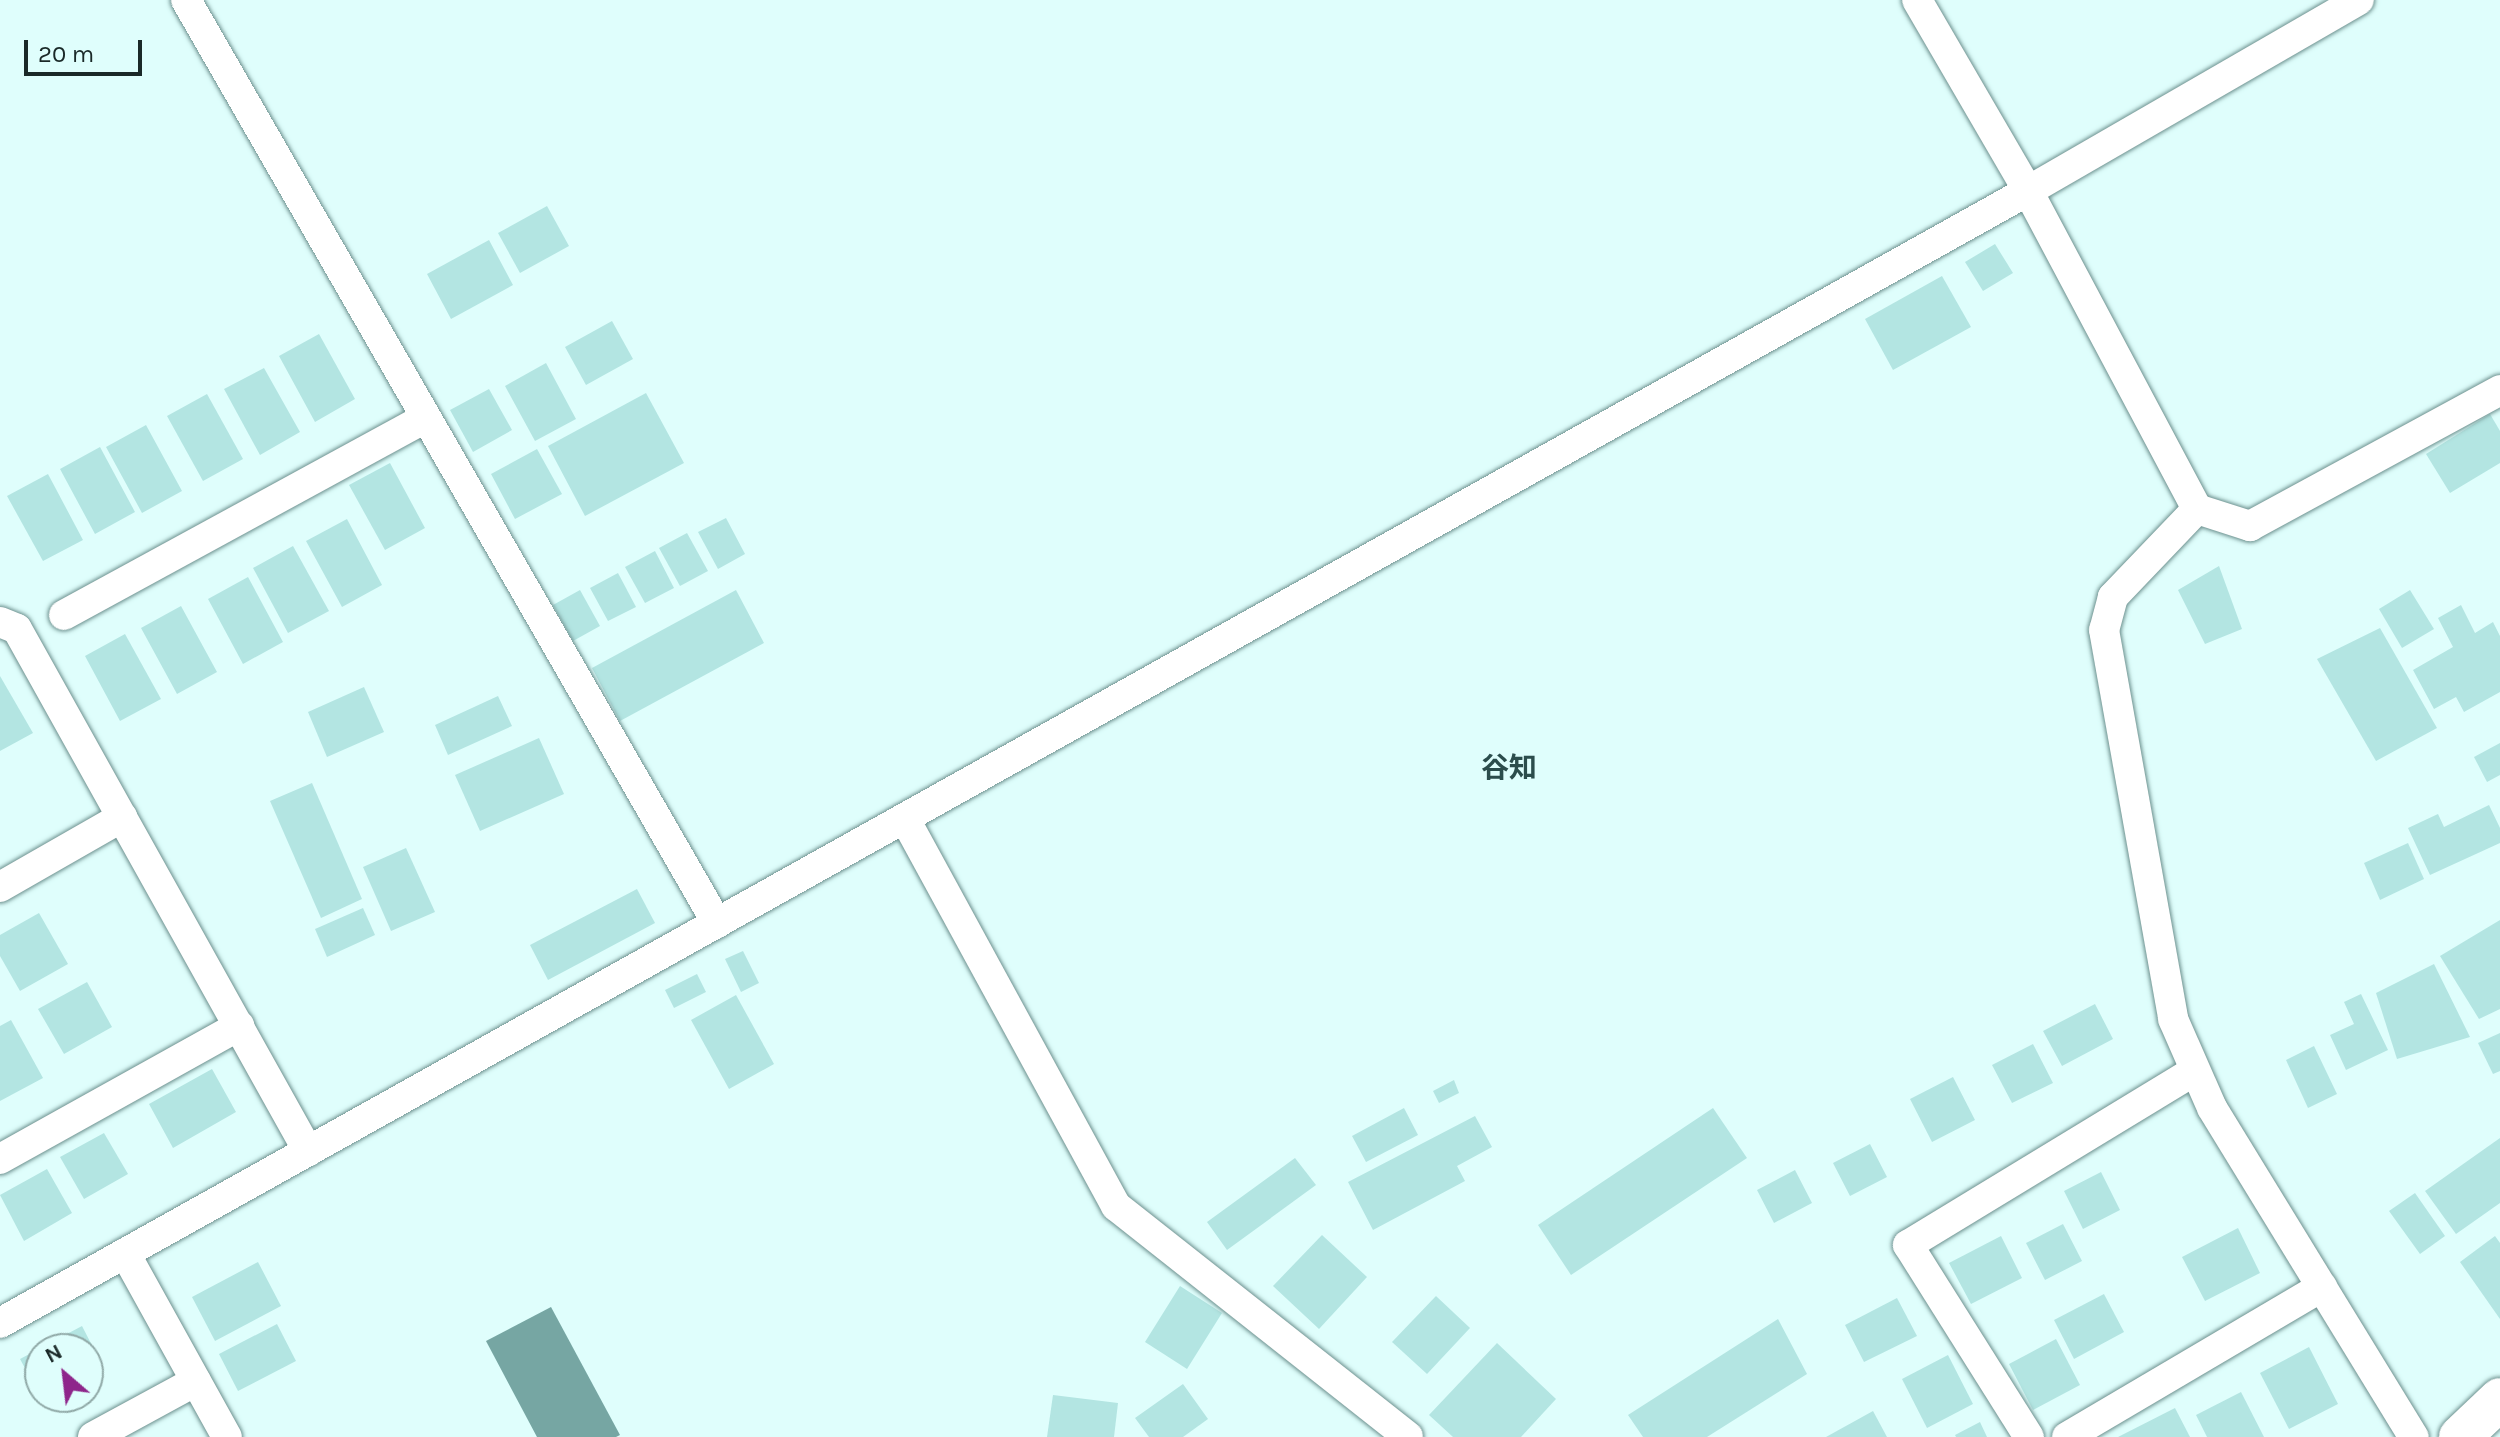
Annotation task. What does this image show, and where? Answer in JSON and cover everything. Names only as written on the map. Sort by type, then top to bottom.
[{"type":"street","points":[[186,0],[717,923]]},
{"type":"street","points":[[1917,0],[2028,191],[2197,509],[2250,526],[2500,390]]},
{"type":"street","points":[[0,1323],[2028,191],[2359,0]]},
{"type":"street","points":[[64,615],[426,418]]},
{"type":"street","points":[[2197,509],[2113,597],[2104,630],[2173,1019],[2193,1072],[2414,1437]]},
{"type":"street","points":[[0,622],[17,629],[308,1151]]},
{"type":"street","points":[[0,887],[122,817]]},
{"type":"street","points":[[905,819],[1116,1206],[1408,1437]]},
{"type":"street","points":[[0,1159],[239,1026]]},
{"type":"street","points":[[2029,1437],[1908,1245],[2193,1072]]},
{"type":"street","points":[[125,1253],[227,1437]]},
{"type":"street","points":[[2067,1437],[2322,1287]]},
{"type":"street","points":[[93,1437],[196,1381]]},
{"type":"street","points":[[2460,1437],[2500,1399]]},
{"type":"water","points":[[551,1307],[620,1435],[537,1437],[486,1341]]},
{"type":"building","points":[[547,206],[569,246],[520,273],[498,233]]},
{"type":"building","points":[[489,240],[513,285],[451,319],[427,274]]},
{"type":"building","points":[[1995,244],[2013,273],[1983,291],[1965,262]]},
{"type":"building","points":[[1942,276],[1971,327],[1893,370],[1865,319]]},
{"type":"building","points":[[612,321],[633,359],[586,385],[565,347]]},
{"type":"building","points":[[319,334],[355,399],[315,422],[279,356]]},
{"type":"building","points":[[546,363],[576,419],[535,441],[505,386]]},
{"type":"building","points":[[264,368],[300,432],[260,455],[224,389]]},
{"type":"building","points":[[489,389],[512,430],[473,452],[450,410]]},
{"type":"building","points":[[646,393],[684,463],[585,516],[548,446]]},
{"type":"building","points":[[207,394],[243,459],[203,481],[167,416]]},
{"type":"building","points":[[2490,414],[2500,431],[2500,463],[2450,493],[2426,454]]},
{"type":"building","points":[[146,425],[182,491],[142,513],[106,447]]},
{"type":"building","points":[[100,447],[135,512],[95,534],[60,469]]},
{"type":"building","points":[[537,449],[562,494],[515,519],[491,474]]},
{"type":"building","points":[[390,463],[425,528],[385,550],[349,485]]},
{"type":"building","points":[[48,474],[83,540],[43,561],[7,496]]},
{"type":"building","points":[[726,518],[745,554],[718,569],[698,532]]},
{"type":"building","points":[[347,519],[382,585],[342,607],[306,541]]},
{"type":"building","points":[[687,533],[708,571],[680,586],[659,548]]},
{"type":"building","points":[[293,546],[329,611],[288,633],[253,568]]},
{"type":"building","points":[[655,551],[674,588],[645,603],[625,567]]},
{"type":"building","points":[[2219,566],[2242,629],[2205,644],[2178,590]]},
{"type":"building","points":[[618,573],[636,607],[608,621],[590,588]]},
{"type":"building","points":[[248,577],[283,642],[243,664],[208,599]]},
{"type":"building","points":[[580,590],[600,626],[573,641],[553,605]]},
{"type":"building","points":[[736,590],[764,643],[620,721],[592,668]]},
{"type":"building","points":[[2410,590],[2434,629],[2402,648],[2379,609]]},
{"type":"building","points":[[2461,605],[2475,633],[2493,622],[2500,636],[2500,692],[2464,712],[2456,697],[2434,709],[2413,670],[2453,647],[2438,618]]},
{"type":"building","points":[[181,606],[217,672],[177,694],[141,628]]},
{"type":"building","points":[[2380,628],[2437,728],[2376,761],[2317,659]]},
{"type":"building","points":[[125,634],[161,699],[120,721],[85,656]]},
{"type":"building","points":[[0,676],[33,733],[0,751]]},
{"type":"building","points":[[364,687],[384,732],[327,757],[308,712]]},
{"type":"building","points":[[498,696],[512,726],[448,755],[435,725]]},
{"type":"building","points":[[539,738],[564,794],[480,831],[455,775]]},
{"type":"building","points":[[2500,743],[2500,775],[2487,782],[2474,757]]},
{"type":"building","points":[[312,783],[362,899],[321,918],[270,801]]},
{"type":"building","points":[[2489,805],[2500,828],[2500,843],[2430,875],[2408,828],[2438,814],[2444,827]]},
{"type":"building","points":[[2408,843],[2424,879],[2380,900],[2364,863]]},
{"type":"building","points":[[406,848],[435,912],[391,931],[363,867]]},
{"type":"building","points":[[637,889],[655,923],[548,980],[530,945]]},
{"type":"building","points":[[363,908],[375,935],[327,957],[315,929]]},
{"type":"building","points":[[39,913],[68,964],[20,991],[0,956],[0,935]]},
{"type":"building","points":[[2500,920],[2500,1009],[2479,1019],[2440,956]]},
{"type":"building","points":[[743,951],[759,983],[741,992],[725,959]]},
{"type":"building","points":[[2434,964],[2470,1037],[2397,1059],[2376,993]]},
{"type":"building","points":[[697,974],[706,992],[674,1008],[665,990]]},
{"type":"building","points":[[87,982],[112,1027],[64,1054],[38,1009]]},
{"type":"building","points":[[2361,994],[2388,1050],[2346,1070],[2330,1035],[2354,1024],[2344,1002]]},
{"type":"building","points":[[736,995],[774,1064],[729,1089],[691,1020]]},
{"type":"building","points":[[2095,1004],[2113,1039],[2062,1066],[2043,1031]]},
{"type":"building","points":[[11,1020],[43,1078],[0,1101],[0,1026]]},
{"type":"building","points":[[2500,1033],[2500,1071],[2493,1074],[2478,1043]]},
{"type":"building","points":[[2033,1044],[2053,1083],[2012,1103],[1992,1065]]},
{"type":"building","points":[[2314,1046],[2337,1094],[2308,1108],[2286,1060]]},
{"type":"building","points":[[212,1069],[236,1112],[173,1148],[149,1104]]},
{"type":"building","points":[[1953,1077],[1975,1120],[1932,1142],[1910,1099]]},
{"type":"building","points":[[1454,1080],[1459,1093],[1439,1103],[1433,1091]]},
{"type":"building","points":[[1404,1108],[1418,1135],[1366,1162],[1352,1136]]},
{"type":"building","points":[[1713,1108],[1747,1158],[1571,1275],[1538,1225]]},
{"type":"building","points":[[1475,1116],[1492,1147],[1457,1166],[1465,1181],[1373,1230],[1348,1182]]},
{"type":"building","points":[[104,1133],[128,1174],[84,1199],[60,1157]]},
{"type":"building","points":[[2500,1138],[2500,1203],[2456,1234],[2425,1191]]},
{"type":"building","points":[[1870,1144],[1887,1177],[1850,1196],[1833,1163]]},
{"type":"building","points":[[1295,1158],[1316,1185],[1227,1250],[1207,1222]]},
{"type":"building","points":[[47,1169],[72,1213],[24,1241],[0,1195]]},
{"type":"building","points":[[1795,1170],[1812,1203],[1774,1223],[1757,1190]]},
{"type":"building","points":[[2101,1172],[2120,1210],[2083,1229],[2064,1191]]},
{"type":"building","points":[[2415,1193],[2445,1236],[2420,1254],[2389,1211]]},
{"type":"building","points":[[2063,1224],[2082,1261],[2045,1280],[2026,1243]]},
{"type":"building","points":[[2238,1228],[2260,1273],[2205,1301],[2182,1257]]},
{"type":"building","points":[[1322,1235],[1367,1277],[1319,1329],[1273,1286]]},
{"type":"building","points":[[2001,1236],[2022,1278],[1971,1304],[1949,1263]]},
{"type":"building","points":[[2495,1236],[2500,1243],[2500,1319],[2460,1262]]},
{"type":"building","points":[[258,1262],[281,1306],[215,1341],[192,1297]]},
{"type":"building","points":[[1180,1286],[1222,1313],[1187,1369],[1145,1342]]},
{"type":"building","points":[[2104,1294],[2124,1332],[2074,1359],[2054,1320]]},
{"type":"building","points":[[1436,1296],[1470,1328],[1427,1374],[1392,1342]]},
{"type":"building","points":[[1897,1298],[1917,1336],[1864,1362],[1845,1325]]},
{"type":"building","points":[[1778,1319],[1807,1374],[1707,1437],[1643,1437],[1628,1415]]},
{"type":"building","points":[[277,1324],[296,1361],[238,1391],[219,1354]]},
{"type":"building","points":[[82,1326],[86,1333],[69,1333]]},
{"type":"building","points":[[2056,1339],[2080,1385],[2033,1410],[2009,1364]]},
{"type":"building","points":[[1497,1343],[1556,1399],[1521,1437],[1453,1437],[1429,1415]]},
{"type":"building","points":[[2309,1347],[2338,1404],[2289,1429],[2260,1373]]},
{"type":"building","points":[[1948,1355],[1973,1404],[1927,1428],[1902,1379]]},
{"type":"building","points":[[1183,1384],[1208,1419],[1183,1437],[1149,1437],[1135,1418]]},
{"type":"building","points":[[2241,1392],[2264,1437],[2207,1437],[2196,1415]]},
{"type":"building","points":[[1053,1395],[1118,1403],[1114,1437],[1047,1437]]},
{"type":"building","points":[[2175,1408],[2190,1437],[2118,1437]]},
{"type":"building","points":[[1873,1411],[1887,1437],[1826,1437]]},
{"type":"building","points":[[1980,1422],[1987,1437],[1956,1437],[1955,1435]]},
{"type":"district","name":"谷知","points":[[1509,768]]}]
